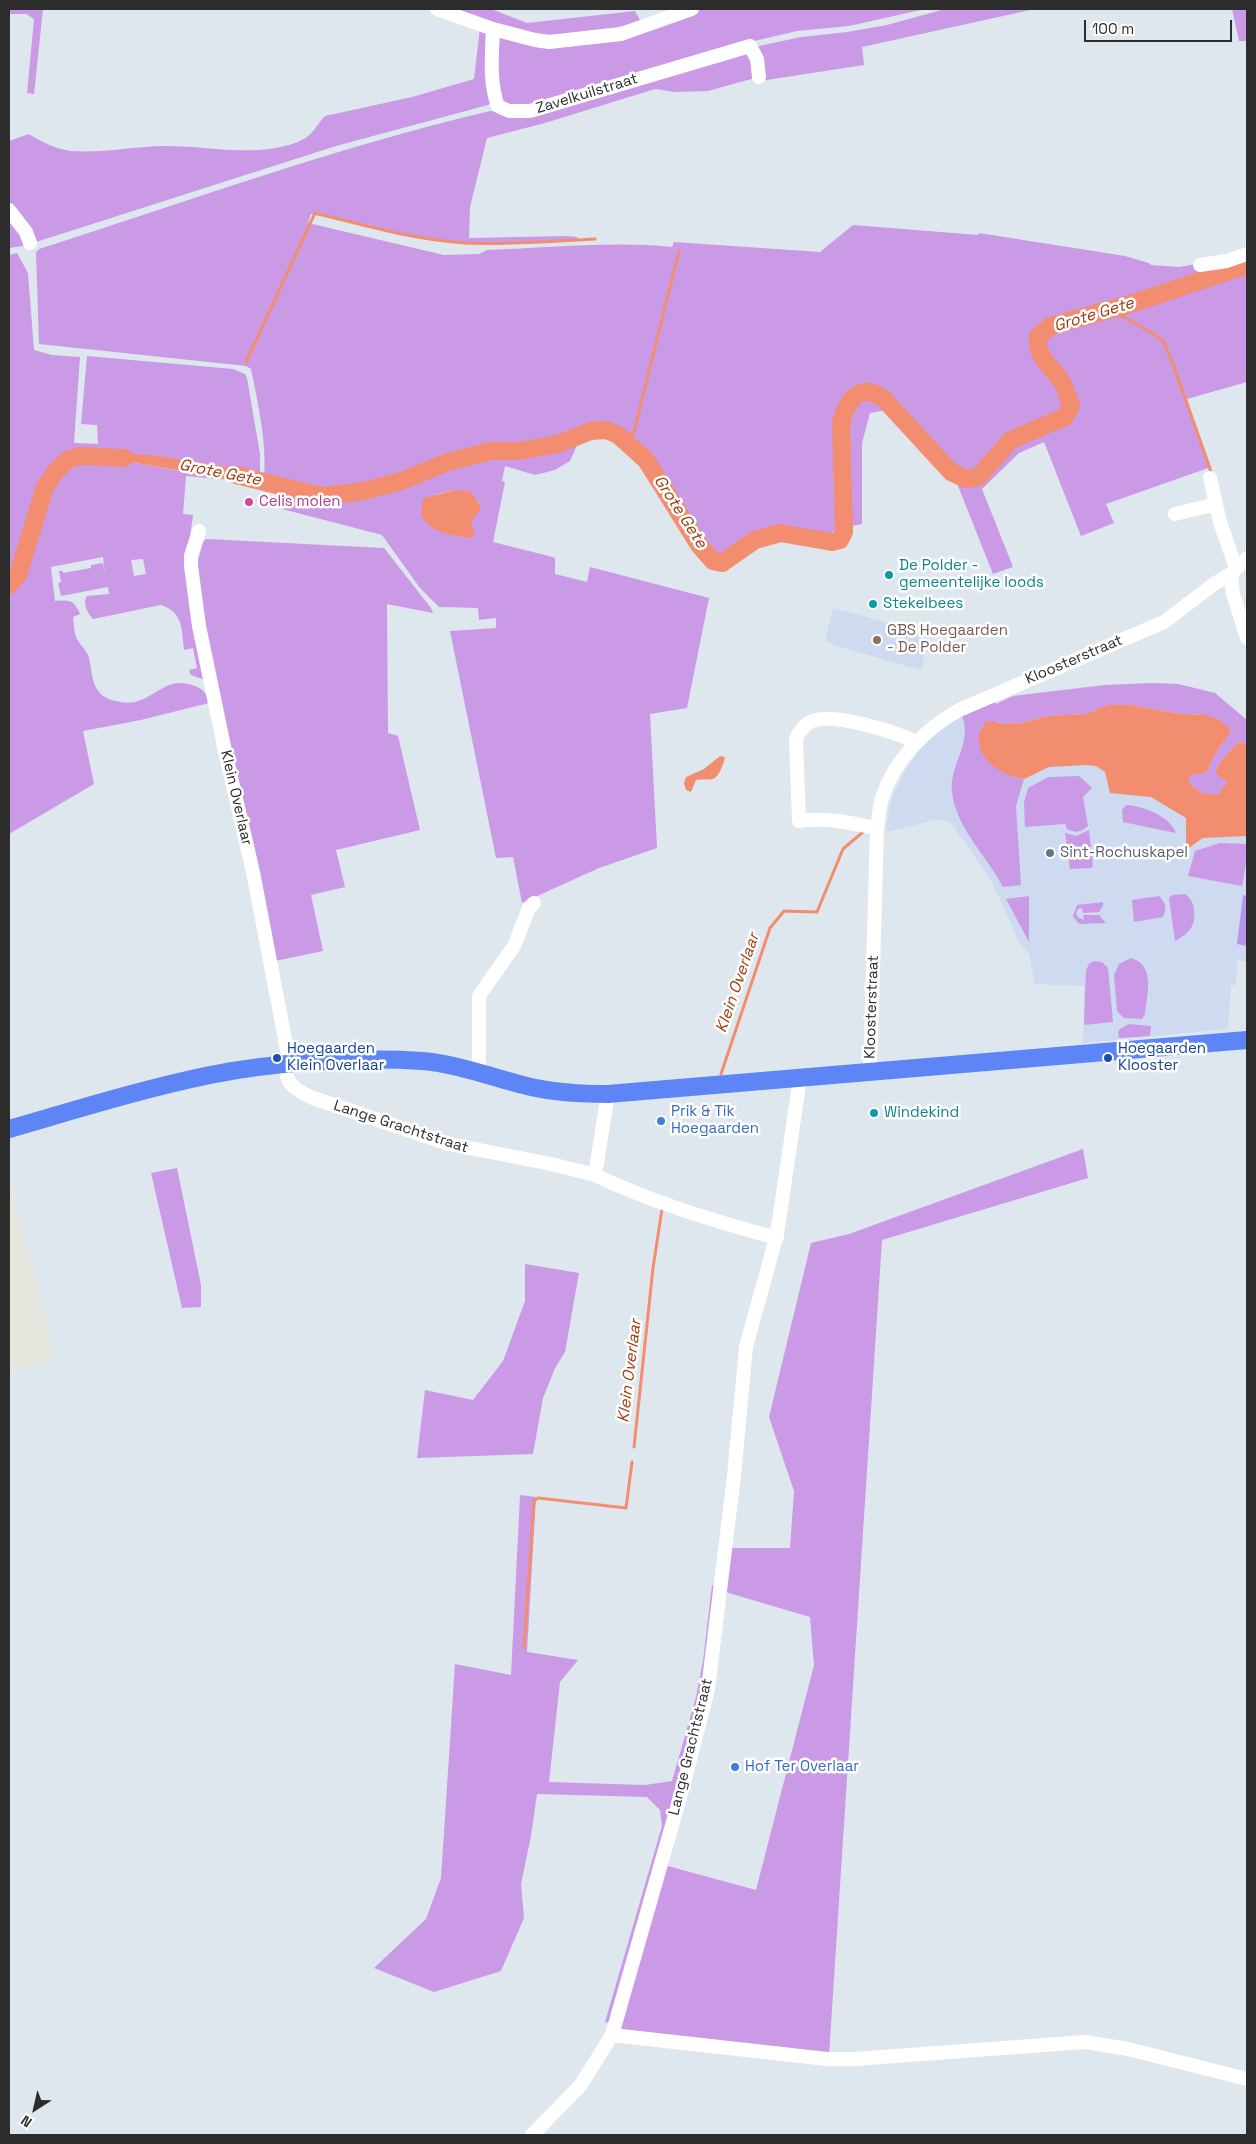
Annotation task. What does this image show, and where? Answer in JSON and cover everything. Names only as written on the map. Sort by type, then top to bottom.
[{"type":"main road","points":[[9,1129],[171,1083],[212,1074],[285,1065],[354,1060],[423,1062],[459,1067],[536,1088],[584,1094],[608,1094],[1247,1040]]},
{"type":"street","points":[[437,9],[493,29],[549,42],[621,34],[692,9]]},
{"type":"street","name":"Zavelkuilstraat","points":[[493,29],[492,68],[495,98],[498,106],[509,111],[530,111],[750,46],[757,59],[758,77]]},
{"type":"street","points":[[9,210],[26,232],[30,243]]},
{"type":"street","points":[[1200,265],[1227,261],[1247,254]]},
{"type":"street","points":[[1210,478],[1234,571],[1233,594],[1247,638]]},
{"type":"street","points":[[1174,514],[1216,504]]},
{"type":"street","name":"Klein Overlaar","points":[[199,530],[191,556],[191,566],[199,626],[253,872],[288,1055],[285,1065]]},
{"type":"street","name":"Kloosterstraat","points":[[870,1071],[877,828],[882,799],[890,778],[902,760],[916,742],[944,718],[1164,622],[1234,571],[1247,558]]},
{"type":"street","points":[[877,828],[831,819],[798,821],[796,739],[800,730],[811,721],[834,718],[905,737],[916,742]]},
{"type":"street","points":[[479,1073],[479,996],[514,946],[529,908],[534,903]]},
{"type":"street","name":"Lange Grachtstraat","points":[[285,1065],[288,1079],[297,1091],[399,1128],[464,1148],[551,1164],[594,1175],[616,1185],[711,1219],[777,1238]]},
{"type":"street","name":"Lange Grachtstraat","points":[[532,2135],[580,2086],[592,2070],[612,2035],[683,1787],[708,1689],[733,1485],[746,1347],[777,1238],[800,1078]]},
{"type":"street","points":[[594,1175],[608,1094]]},
{"type":"street","points":[[612,2035],[827,2060],[1085,2042],[1128,2049],[1247,2079]]},
{"type":"shaded area","points":[[9,9],[43,9],[34,94],[27,93],[34,19],[26,14],[9,14]]},
{"type":"shaded area","points":[[447,9],[491,9],[527,23],[635,11],[642,24],[539,38]]},
{"type":"shaded area","points":[[700,9],[925,9],[849,26],[797,31],[750,42],[513,109],[498,97],[497,40],[500,37],[541,44]]},
{"type":"shaded area","points":[[945,9],[1035,9],[862,47],[864,65],[760,81],[756,49],[759,46],[801,37],[887,25]]},
{"type":"shaded area","points":[[1232,9],[1247,9],[1247,41],[1239,41]]},
{"type":"shaded area","points":[[480,28],[488,30],[491,102],[488,105],[336,146],[36,242],[9,205],[9,141],[29,134],[54,147],[71,151],[106,151],[162,146],[229,150],[262,150],[279,147],[306,138],[325,116],[412,97],[474,79]]},
{"type":"shaded area","points":[[748,51],[755,78],[708,91],[675,92],[655,89],[545,123],[487,138],[470,207],[469,238],[567,236],[577,237],[579,240],[492,245],[462,244],[398,234],[311,214],[308,223],[444,255],[479,254],[487,250],[580,246],[649,245],[672,247],[674,242],[820,252],[853,225],[978,235],[979,233],[1125,256],[1151,265],[1179,267],[1196,264],[1199,276],[1142,298],[1058,319],[1038,332],[1033,342],[1033,349],[1057,383],[1065,402],[1064,410],[1059,417],[1026,428],[1008,437],[975,471],[968,473],[959,471],[948,463],[891,394],[881,389],[864,387],[850,394],[837,419],[839,527],[830,534],[777,527],[756,535],[717,557],[684,511],[646,452],[626,433],[615,427],[596,425],[538,445],[474,449],[375,485],[355,490],[334,492],[313,490],[269,477],[264,478],[265,464],[261,423],[251,369],[246,366],[39,344],[36,252],[39,249],[320,158],[433,125],[490,111],[498,112]]},
{"type":"shaded area","points":[[9,213],[25,243],[23,246],[9,248]]},
{"type":"shaded area","points":[[17,253],[28,273],[34,350],[52,355],[80,357],[74,443],[98,444],[97,425],[81,424],[87,356],[233,369],[245,374],[247,378],[260,454],[260,478],[248,475],[245,470],[182,460],[96,450],[73,452],[56,463],[38,492],[14,576],[9,581],[9,255]]},
{"type":"shaded area","points":[[1247,271],[1247,382],[1187,399],[1211,467],[1106,504],[1114,523],[1081,536],[1044,442],[1019,453],[982,489],[1013,567],[993,574],[958,486],[958,481],[980,482],[1008,448],[1068,421],[1076,409],[1068,382],[1041,348],[1043,341],[1050,334]]},
{"type":"shaded area","points":[[864,398],[877,400],[888,410],[870,413],[862,443],[862,524],[851,526],[848,430],[850,415],[855,401]]},
{"type":"shaded area","points":[[579,441],[570,461],[555,470],[535,475],[505,466],[502,481],[505,482],[493,542],[555,558],[555,574],[587,582],[590,567],[709,598],[687,708],[650,714],[657,848],[599,868],[522,903],[513,857],[496,858],[450,631],[496,628],[496,618],[479,620],[478,608],[439,607],[420,588],[382,535],[282,509],[290,497],[310,502],[333,504],[404,488],[485,457],[532,457]],"holes":[[[455,490],[477,500],[480,505],[473,517],[469,538],[437,530],[429,525],[434,495]]]},
{"type":"shaded area","points":[[81,460],[130,462],[228,480],[186,476],[183,514],[193,515],[188,552],[205,680],[191,675],[189,670],[197,668],[193,648],[184,650],[178,617],[168,608],[161,605],[93,619],[86,608],[87,596],[109,594],[108,587],[61,596],[58,583],[61,582],[59,571],[63,571],[63,573],[91,568],[91,565],[103,563],[105,575],[103,557],[51,567],[55,601],[73,603],[80,614],[73,617],[75,634],[88,655],[94,684],[101,694],[111,700],[128,703],[147,697],[164,687],[183,683],[200,689],[205,693],[209,703],[141,720],[83,731],[94,784],[9,834],[9,589],[20,581],[23,576],[51,483],[70,463]],"holes":[[[143,559],[146,574],[134,576],[131,560]]]},
{"type":"shaded area","points":[[206,539],[384,548],[433,613],[387,604],[388,733],[398,736],[420,830],[336,850],[345,887],[311,895],[323,951],[275,961],[221,719],[196,567],[203,542]]},
{"type":"shaded area","name":"GBS Hoegaarden - De Polder","points":[[833,608],[930,634],[921,670],[833,645],[834,643],[825,641]]},
{"type":"shaded area","points":[[1178,684],[1215,693],[1247,720],[1247,962],[1237,960],[1236,985],[1231,985],[1228,1029],[1083,1043],[1084,986],[1035,984],[1029,954],[1019,941],[991,880],[954,827],[948,821],[938,819],[887,832],[887,821],[892,797],[905,771],[920,749],[959,717],[1013,696],[1105,685]]},
{"type":"shaded area","points":[[1178,684],[1215,693],[1247,720],[1247,743],[1238,742],[1220,762],[1215,773],[1227,782],[1219,794],[1203,794],[1189,783],[1189,776],[1207,772],[1213,757],[1231,731],[1207,715],[1182,714],[1130,705],[1108,705],[1085,714],[1047,716],[1022,723],[1008,724],[998,722],[1014,777],[1024,779],[1016,806],[1021,885],[1003,887],[966,830],[959,818],[955,805],[952,782],[965,735],[962,716],[1013,696],[1105,685]]},
{"type":"shaded area","points":[[1079,776],[1092,788],[1083,797],[1088,826],[1078,832],[1067,829],[1065,824],[1025,827],[1024,802],[1028,788],[1048,777]]},
{"type":"shaded area","points":[[1126,805],[1140,807],[1155,813],[1168,822],[1176,833],[1123,822],[1122,810]]},
{"type":"shaded area","points":[[1089,830],[1093,866],[1091,868],[1070,869],[1065,833],[1076,836]]},
{"type":"shaded area","points":[[1220,843],[1247,844],[1247,857],[1242,886],[1188,876],[1195,851]]},
{"type":"shaded area","points":[[1185,894],[1193,905],[1193,924],[1184,936],[1175,941],[1169,898],[1172,895]]},
{"type":"shaded area","points":[[1243,895],[1247,896],[1247,946],[1237,944]]},
{"type":"shaded area","points":[[1029,896],[1029,942],[1006,899]]},
{"type":"shaded area","points":[[1159,896],[1165,906],[1163,917],[1134,922],[1132,900]]},
{"type":"shaded area","points":[[1103,902],[1099,912],[1083,913],[1082,908],[1078,909],[1076,914],[1084,920],[1083,915],[1099,915],[1106,923],[1081,924],[1073,916],[1077,905]]},
{"type":"shaded area","points":[[1131,958],[1144,967],[1147,974],[1147,998],[1145,1014],[1142,1019],[1124,1018],[1117,1011],[1114,975],[1119,964]]},
{"type":"shaded area","points":[[1094,961],[1102,962],[1108,968],[1113,1022],[1084,1025],[1086,970],[1089,964]]},
{"type":"shaded area","points":[[1129,1024],[1151,1026],[1150,1036],[1119,1038],[1118,1032]]},
{"type":"shaded area","points":[[1083,1149],[1088,1178],[882,1240],[829,2055],[622,2032],[618,2029],[664,1865],[756,1890],[814,1665],[810,1617],[722,1591],[727,1548],[790,1548],[794,1491],[769,1417],[811,1243],[849,1234]]},
{"type":"shaded area","points":[[177,1168],[201,1285],[201,1307],[182,1308],[151,1173]]},
{"type":"shaded area","points":[[9,1179],[47,1322],[52,1361],[9,1370]]},
{"type":"shaded area","points":[[525,1264],[579,1273],[565,1352],[555,1368],[543,1398],[533,1454],[417,1458],[425,1390],[473,1400],[503,1361],[525,1301]]},
{"type":"shaded area","points":[[520,1495],[536,1497],[527,1652],[578,1660],[560,1682],[549,1782],[645,1785],[672,1781],[696,1697],[703,1661],[712,1585],[716,1588],[702,1698],[610,2023],[605,2022],[662,1826],[660,1810],[647,1797],[537,1794],[521,1884],[524,1918],[501,1971],[434,1992],[374,1968],[426,1919],[441,1878],[455,1664],[511,1675]]},
{"type":"water","points":[[99,451],[159,456],[245,470],[244,472],[248,475],[260,478],[259,485],[130,462],[102,460]]},
{"type":"water","points":[[269,477],[314,490],[310,502],[271,491],[265,492],[266,488],[263,486],[264,478]]},
{"type":"water","points":[[455,490],[470,491],[480,505],[480,511],[472,522],[475,536],[471,538],[434,529],[427,524],[423,517],[421,509],[424,498]]},
{"type":"water","points":[[1108,705],[1130,705],[1182,714],[1207,715],[1221,721],[1231,731],[1213,757],[1207,772],[1189,776],[1189,783],[1203,794],[1219,794],[1227,782],[1215,773],[1220,762],[1238,742],[1247,743],[1247,836],[1203,838],[1186,850],[1186,818],[1151,797],[1110,793],[1105,772],[1096,766],[1049,767],[1024,779],[1008,775],[993,766],[982,753],[979,745],[979,736],[986,721],[1008,724],[1022,723],[1047,716],[1085,714]]},
{"type":"water","points":[[720,756],[725,757],[721,770],[715,778],[696,780],[691,792],[686,790],[684,783],[686,777],[704,769]]},
{"type":"waterway","points":[[246,362],[315,213],[427,239],[465,243],[530,243],[595,239]]},
{"type":"waterway","points":[[627,443],[634,432],[679,251]]},
{"type":"waterway","name":"Grote Gete","points":[[236,475],[321,496],[359,492],[399,482],[448,462],[491,451],[518,451],[558,444],[591,431],[606,430],[618,435],[646,460],[699,545],[713,561],[722,563],[755,540],[780,533],[832,542],[840,540],[844,532],[841,423],[847,407],[855,396],[867,392],[883,398],[951,472],[966,479],[978,477],[1011,440],[1065,417],[1071,405],[1062,382],[1045,361],[1039,350],[1038,336],[1051,326],[1137,302],[1247,265]]},
{"type":"waterway","points":[[1114,309],[1120,315],[1163,341],[1211,472]]},
{"type":"waterway","name":"Grote Gete","points":[[9,585],[18,575],[45,487],[56,471],[67,460],[80,456],[124,458]]},
{"type":"waterway","name":"Klein Overlaar","points":[[721,1074],[770,928],[784,911],[817,912],[843,849],[863,832]]},
{"type":"waterway","name":"Klein Overlaar","points":[[634,1447],[653,1268],[662,1209]]},
{"type":"waterway","points":[[524,1647],[534,1501],[538,1498],[626,1508],[632,1462]]},
{"type":"place","name":"Celis molen","points":[[249,502]]},
{"type":"place","name":"De Polder - gemeentelijke loods","points":[[889,575]]},
{"type":"place","name":"Stekelbees","points":[[873,604]]},
{"type":"place","name":"GBS Hoegaarden - De Polder","points":[[877,640]]},
{"type":"place","name":"Sint-Rochuskapel","points":[[1050,853]]},
{"type":"place","name":"Hoegaarden Klein Overlaar","points":[[277,1058]]},
{"type":"place","name":"Hoegaarden Klooster","points":[[1108,1058]]},
{"type":"place","name":"Windekind","points":[[874,1113]]},
{"type":"place","name":"Prik & Tik Hoegaarden","points":[[661,1121]]},
{"type":"place","name":"Hof Ter Overlaar","points":[[735,1767]]}]
